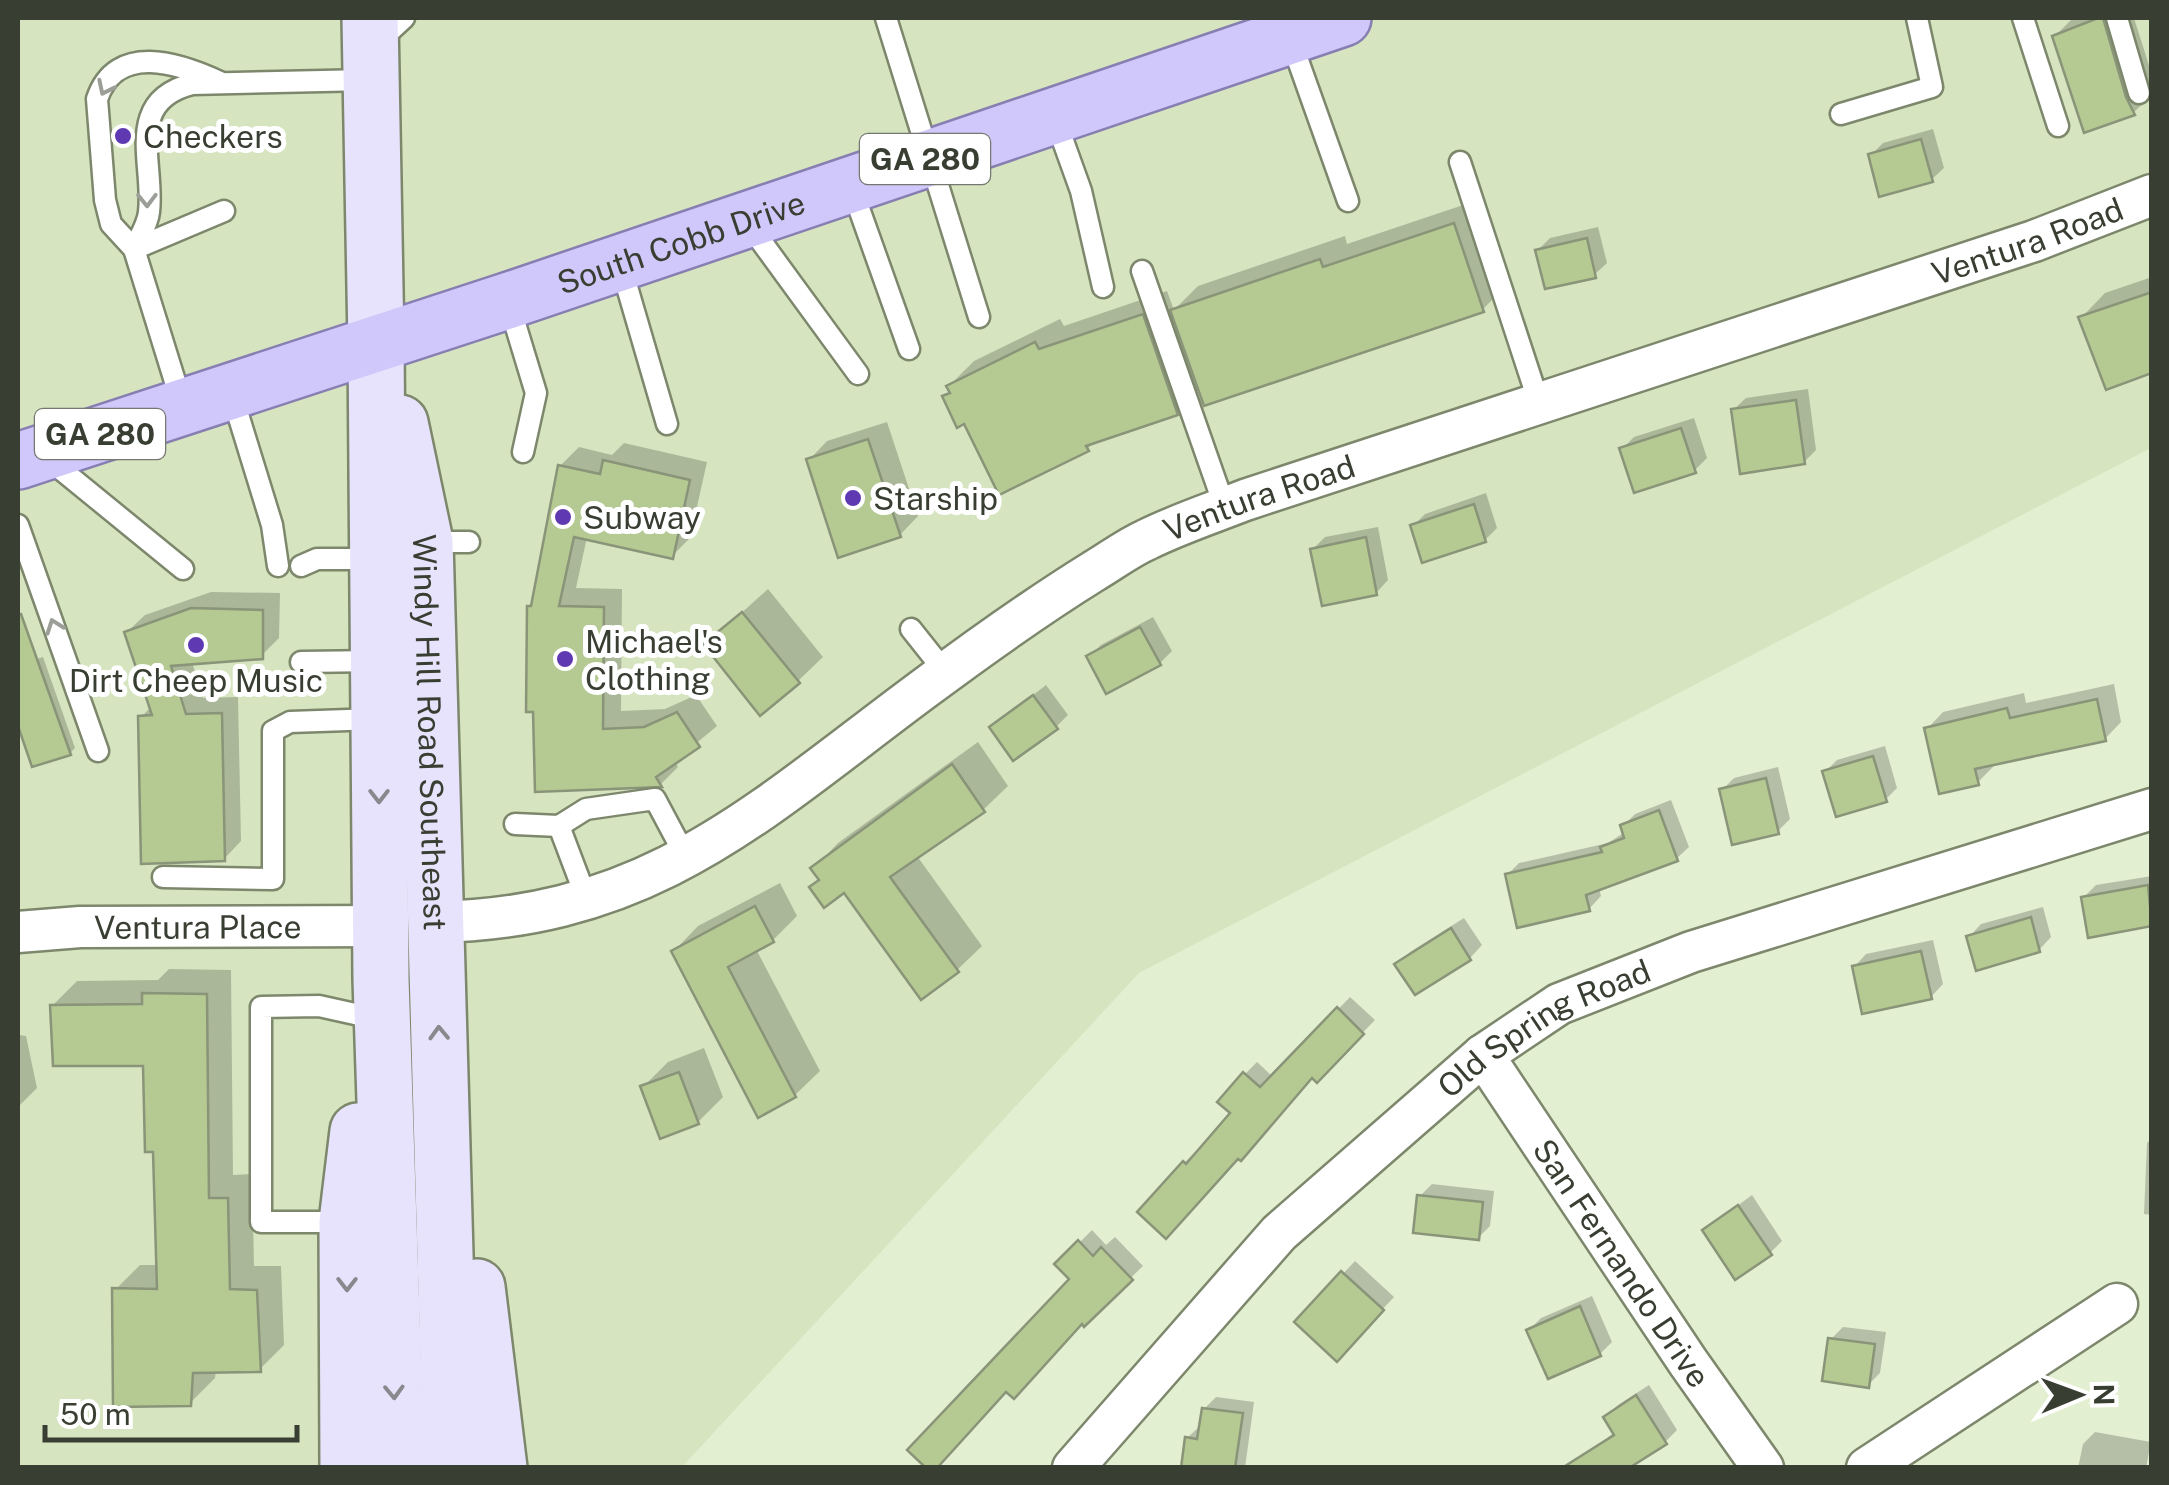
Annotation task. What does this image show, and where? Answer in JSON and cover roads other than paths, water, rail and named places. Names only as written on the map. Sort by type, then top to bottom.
[{"type":"main road","name":"South Cobb Drive","points":[[29,457],[508,301],[1343,18]]},
{"type":"main road","name":"Windy Hill Road Southeast","points":[[379,42],[376,344],[401,427],[424,548],[451,1468]]},
{"type":"main road","name":"Windy Hill Road Southeast","points":[[397,1468],[377,999],[378,661],[424,548]]},
{"type":"main road","name":"Windy Hill Road Southeast","points":[[348,1468],[346,1222],[377,999]]},
{"type":"main road","name":"Windy Hill Road Southeast","points":[[443,1130],[482,1318],[499,1468]]},
{"type":"street","name":"Ventura Road","points":[[434,922],[506,918],[586,900],[641,882],[687,859],[744,823],[1046,601],[1144,540],[1225,508],[2034,241],[2152,195]]},
{"type":"street","name":"Old Spring Road","points":[[1074,1468],[1279,1233],[1482,1055],[1559,1004],[1690,952],[2152,809]]},
{"type":"street","name":"Ventura Place","points":[[18,932],[380,926]]},
{"type":"street","name":"San Fernando Drive","points":[[1482,1055],[1763,1468]]},
{"type":"street","points":[[1867,1468],[2118,1304]]},
{"type":"lane","points":[[886,18],[979,317]]},
{"type":"lane","points":[[1841,114],[1932,87],[1917,18]]},
{"type":"lane","points":[[2023,18],[2058,126]]},
{"type":"lane","points":[[2117,18],[2139,92]]},
{"type":"lane","points":[[1289,36],[1348,201]]},
{"type":"lane","points":[[134,248],[149,214],[145,155],[150,120],[167,94],[177,87],[220,82],[379,42]]},
{"type":"lane","points":[[220,82],[184,66],[136,62],[116,69],[101,86],[97,116],[105,200],[111,224],[134,248],[272,525],[278,566]]},
{"type":"lane","points":[[1054,115],[1081,191],[1103,287]]},
{"type":"lane","points":[[1460,162],[1539,403]]},
{"type":"lane","points":[[850,184],[910,348]]},
{"type":"lane","points":[[134,248],[224,211]]},
{"type":"lane","points":[[746,220],[858,374]]},
{"type":"lane","points":[[620,262],[667,424]]},
{"type":"lane","points":[[1142,271],[1225,508]]},
{"type":"lane","points":[[508,301],[536,393],[524,452]]},
{"type":"lane","points":[[29,457],[183,569]]},
{"type":"lane","points":[[18,525],[98,751]]},
{"type":"lane","points":[[300,566],[317,559],[424,548]]},
{"type":"lane","points":[[911,629],[946,673]]},
{"type":"lane","points":[[300,662],[378,661]]},
{"type":"lane","points":[[162,877],[273,878],[273,732],[290,722],[378,720]]},
{"type":"lane","points":[[516,824],[559,826],[586,809],[655,799],[687,859]]},
{"type":"lane","points":[[559,826],[586,900]]},
{"type":"lane","points":[[346,1222],[261,1222],[261,1007],[320,1006],[377,999]]},
{"type":"place","name":"Checkers","points":[[123,136]]},
{"type":"place","name":"Starship","points":[[853,498]]},
{"type":"place","name":"Subway","points":[[563,517]]},
{"type":"place","name":"Dirt Cheep Music","points":[[196,645]]},
{"type":"place","name":"Michael's Clothing","points":[[565,659]]}]
